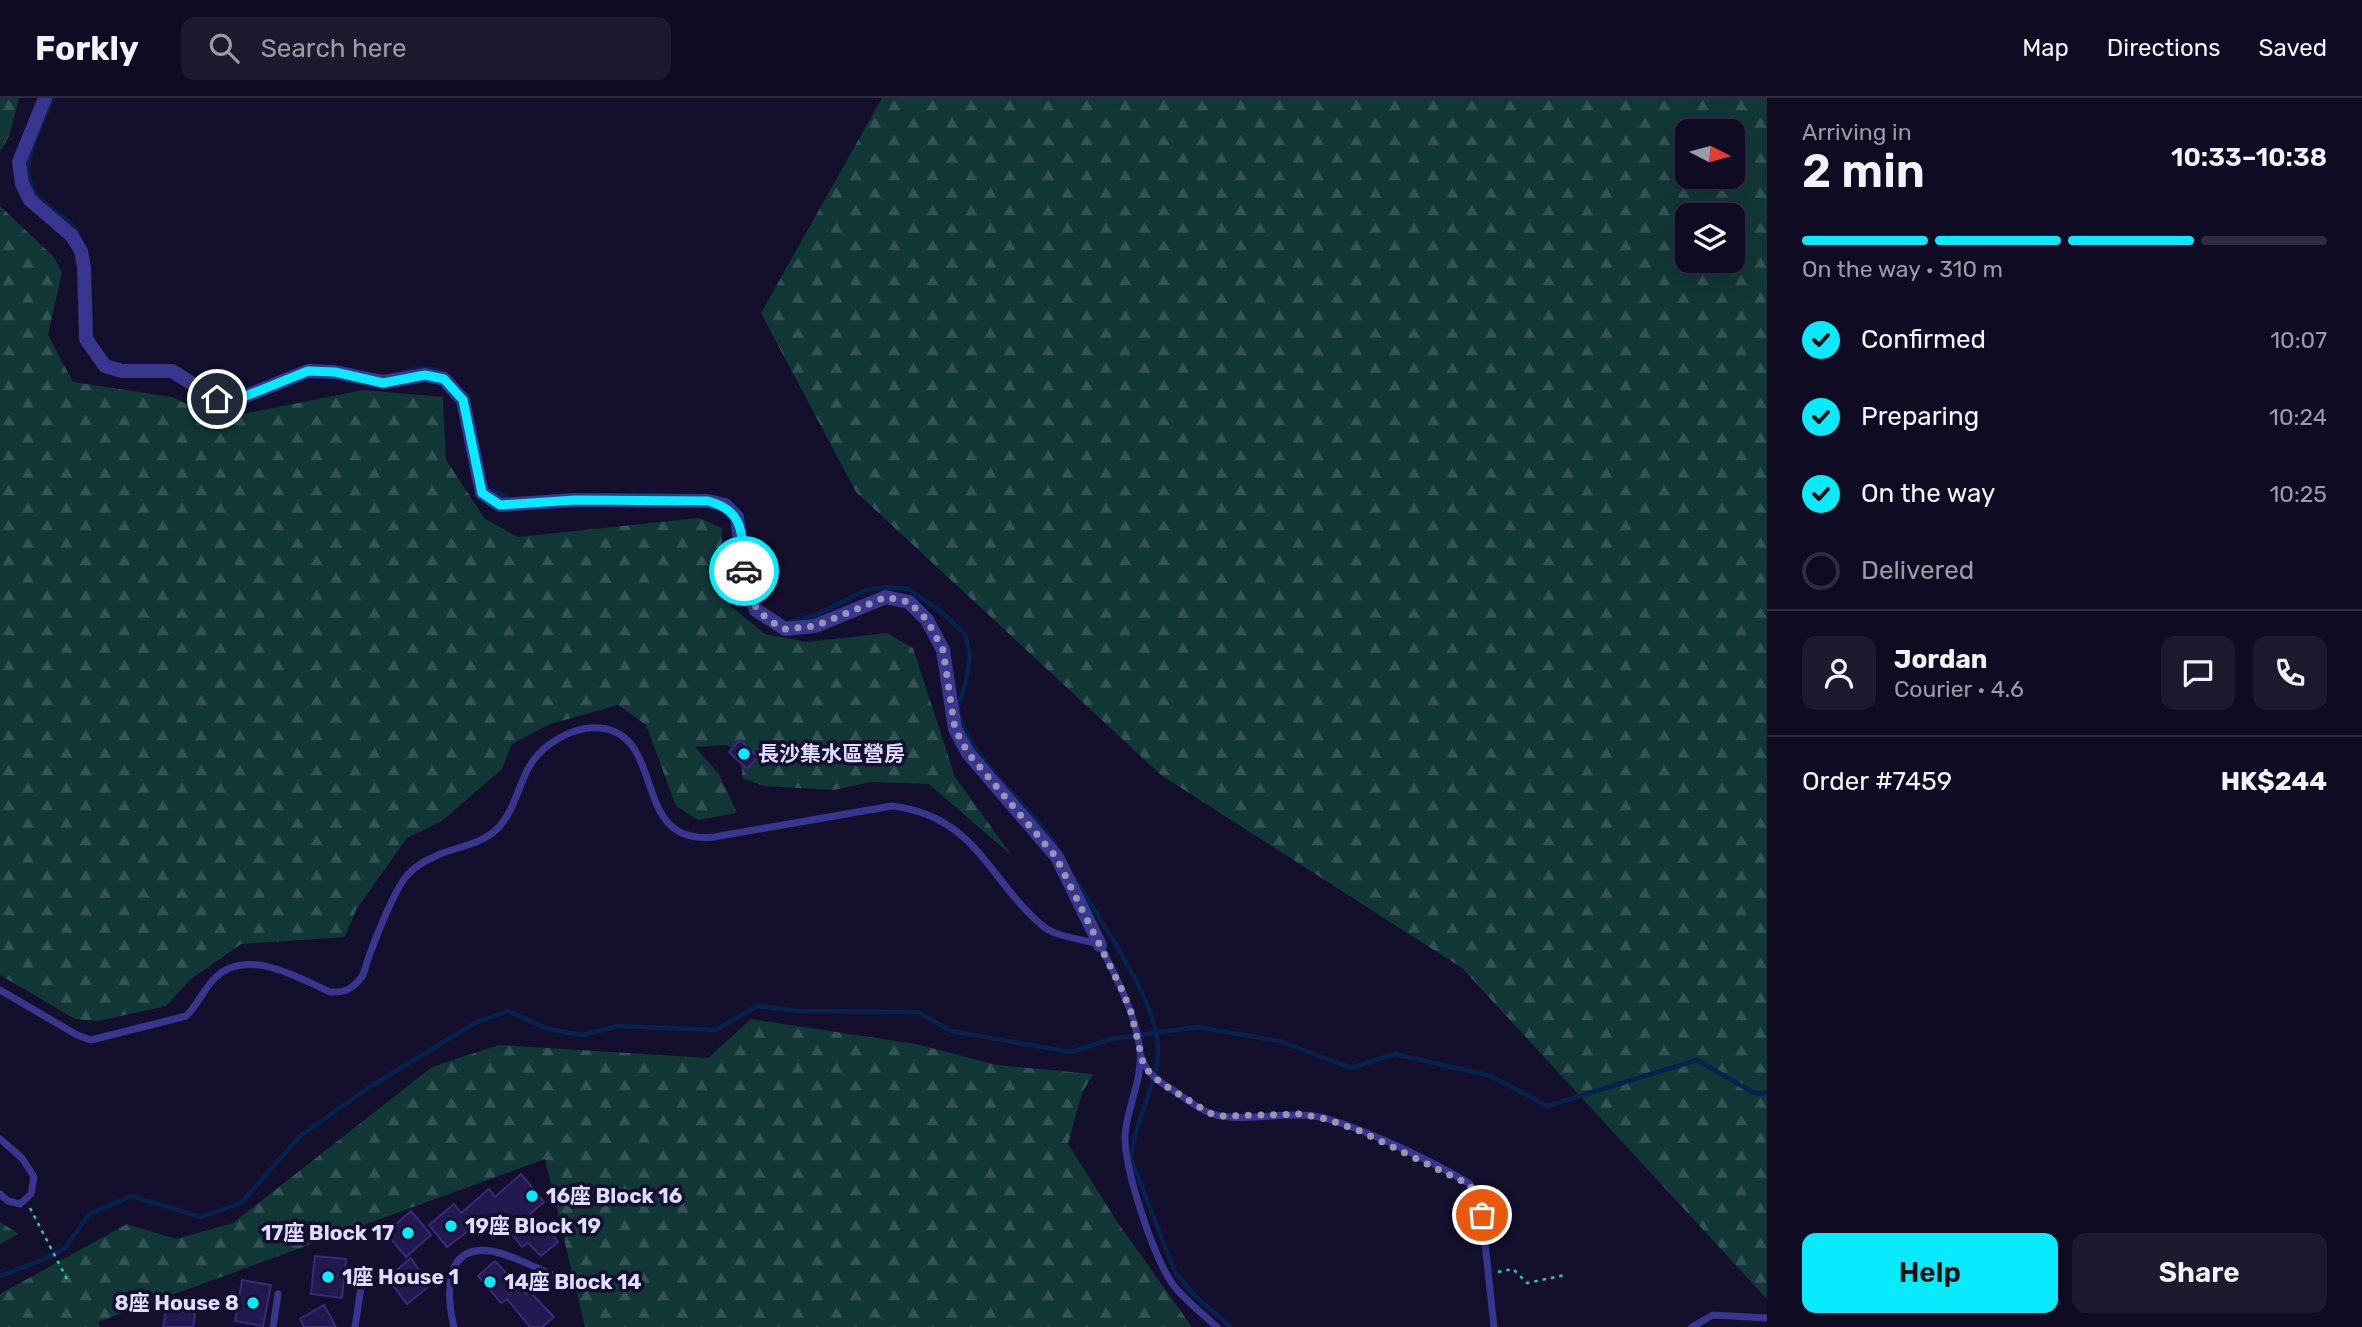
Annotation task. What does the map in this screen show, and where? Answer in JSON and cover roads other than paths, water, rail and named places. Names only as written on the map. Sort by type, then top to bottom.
[{"type":"street","points":[[45,98],[19,162],[22,184],[30,200],[72,236],[81,251],[86,339],[105,366],[122,371],[172,372],[217,399],[231,402],[308,371],[335,372],[383,383],[425,375],[444,379],[463,400],[482,493],[500,505],[575,500],[708,501],[725,505],[737,517],[745,584],[756,610],[769,622],[785,629],[815,626],[886,597],[909,602],[927,620],[943,650],[955,729],[968,753],[1056,857],[1100,946]]},
{"type":"lane","points":[[0,990],[77,1035],[92,1040],[186,1016],[196,1007],[215,977],[226,970],[247,964],[265,966],[330,992],[340,993],[354,988],[363,975],[405,878],[423,862],[487,838],[509,812],[530,765],[546,748],[582,728],[615,731],[630,743],[663,818],[681,835],[698,839],[714,837],[875,808],[909,808],[951,829],[972,845],[1046,929],[1100,946],[1121,988],[1144,1067],[1161,1083],[1209,1113],[1222,1116],[1301,1114],[1326,1119],[1360,1131],[1470,1185],[1482,1215],[1494,1327]]},
{"type":"lane","points":[[1139,1049],[1125,1133],[1128,1170],[1161,1262],[1174,1287],[1217,1327]]},
{"type":"lane","points":[[0,1139],[22,1158],[34,1177],[31,1194],[20,1204],[8,1201],[0,1194]]},
{"type":"lane","points":[[454,1327],[448,1296],[449,1284],[457,1263],[467,1255],[489,1251],[557,1277]]},
{"type":"lane","points":[[355,1327],[363,1274]]},
{"type":"lane","points":[[273,1327],[278,1294]]},
{"type":"lane","points":[[1692,1327],[1713,1315],[1767,1318]]},
{"type":"waterway","points":[[53,98],[36,136],[29,164],[29,177],[41,200],[78,233]]},
{"type":"waterway","points":[[405,372],[431,369],[446,375]]},
{"type":"waterway","points":[[487,488],[510,499]]},
{"type":"waterway","points":[[786,623],[816,615],[866,590],[887,587],[908,589],[940,611],[965,634],[970,655],[966,682],[958,707]]},
{"type":"waterway","points":[[960,716],[967,733],[989,767],[1056,846]]},
{"type":"waterway","points":[[1074,877],[1127,964],[1140,989],[1157,1035],[1156,1067],[1136,1132],[1131,1159],[1175,1272],[1194,1295],[1231,1327]]},
{"type":"waterway","points":[[0,1276],[65,1248],[89,1214],[131,1196],[201,1217],[241,1203],[300,1136],[371,1086],[475,1023],[508,1011],[548,1029],[582,1035],[618,1026],[716,1030],[757,1006],[798,1011],[918,1012],[951,1031],[1071,1052],[1111,1039],[1197,1027],[1279,1041],[1351,1068],[1395,1054],[1491,1076],[1547,1106],[1697,1060],[1754,1093],[1767,1093]]},
{"type":"place","name":"長沙集水區營房","points":[[744,754]]},
{"type":"place","name":"16座 Block 16","points":[[532,1196]]},
{"type":"place","name":"19座 Block 19","points":[[451,1226]]},
{"type":"place","name":"17座 Block 17","points":[[408,1233]]},
{"type":"place","name":"1座 House 1","points":[[328,1277]]},
{"type":"place","name":"14座 Block 14","points":[[490,1282]]},
{"type":"place","name":"8座 House 8","points":[[253,1303]]}]
